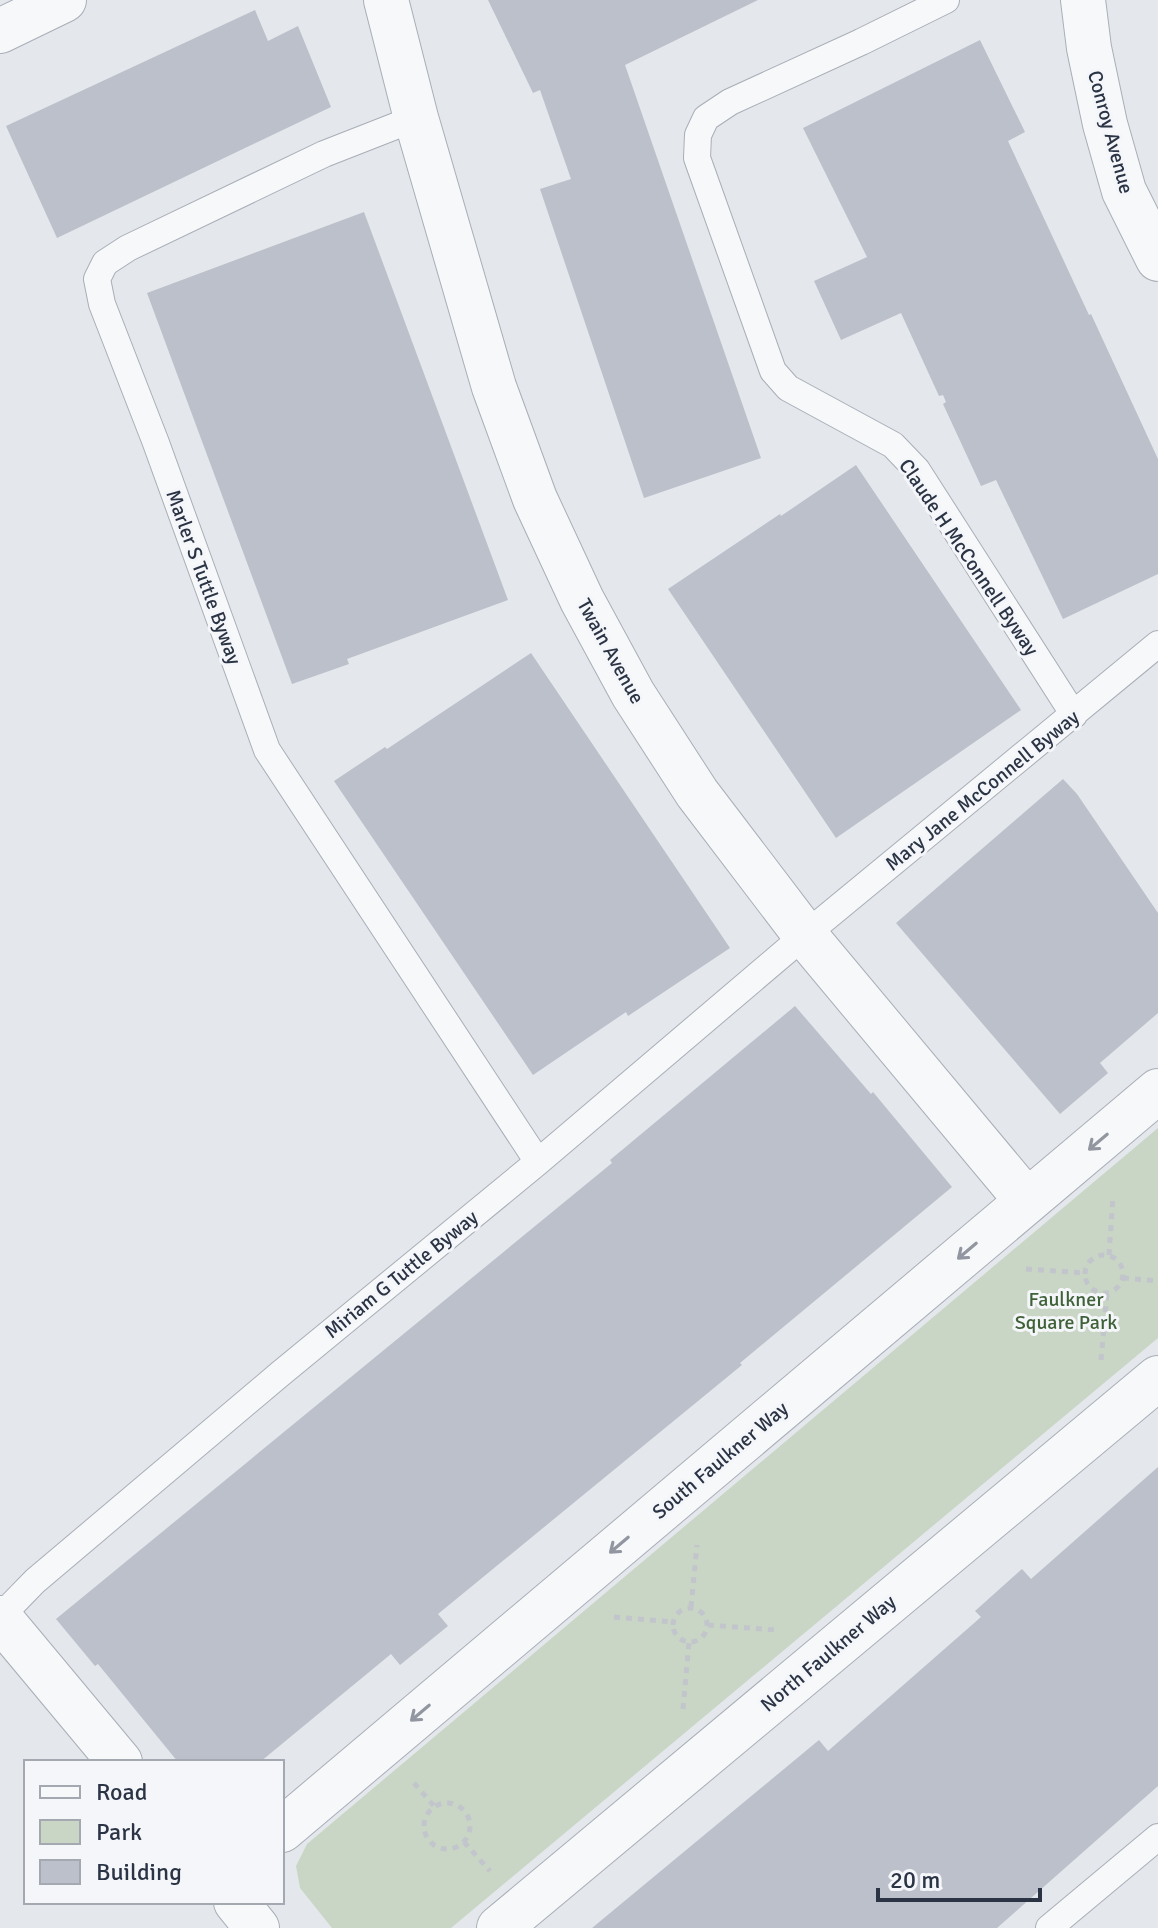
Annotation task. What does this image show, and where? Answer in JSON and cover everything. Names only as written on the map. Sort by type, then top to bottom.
[{"type":"street","points":[[0,31],[64,0]]},
{"type":"street","name":"Twain Avenue","points":[[386,0],[416,118],[494,387],[535,499],[582,600],[633,694],[697,793],[805,935],[1027,1201]]},
{"type":"street","name":"Conroy Avenue","points":[[1083,0],[1089,48],[1105,124],[1124,191],[1158,259]]},
{"type":"street","name":"South Faulkner Way","points":[[284,1828],[1158,1091]]},
{"type":"street","name":"North Faulkner Way","points":[[499,1928],[1158,1378]]},
{"type":"street","points":[[0,1617],[118,1760]]},
{"type":"street","points":[[238,1904],[257,1928]]},
{"type":"lane","name":"Claude H McConnell Byway","points":[[946,0],[730,102],[706,118],[698,135],[697,158],[773,371],[788,388],[893,445],[917,470],[1074,715]]},
{"type":"lane","name":"Marler S Tuttle Byway","points":[[416,118],[324,154],[128,248],[105,263],[97,279],[102,304],[156,443],[267,750],[538,1162]]},
{"type":"lane","name":"Mary Jane McConnell Byway","points":[[805,935],[1158,644]]},
{"type":"lane","name":"Miriam G Tuttle Byway","points":[[0,1617],[35,1581],[268,1383],[538,1162],[805,935]]},
{"type":"lane","points":[[1049,1928],[1158,1837]]},
{"type":"path","points":[[1109,1255],[1118,1262],[1123,1278],[1118,1288],[1107,1294],[1101,1293],[1091,1289],[1085,1279],[1086,1268],[1098,1256],[1109,1255]]},
{"type":"path","points":[[1123,1278],[1158,1281]]},
{"type":"path","points":[[691,1607],[701,1611],[708,1625],[704,1634],[693,1641],[680,1639],[673,1627],[677,1613],[691,1607]]},
{"type":"path","points":[[439,1803],[453,1803],[469,1816],[468,1837],[458,1847],[438,1847],[427,1838],[425,1818],[439,1803]]},
{"type":"green space","name":"Faulkner Square Park","points":[[1158,1128],[1158,1338],[451,1928],[332,1928],[300,1888],[296,1866],[307,1844]]},
{"type":"building","points":[[488,0],[758,0],[625,65],[761,458],[644,498],[540,189],[571,179],[540,90],[533,93]]},
{"type":"building","points":[[255,10],[268,41],[298,26],[331,107],[57,238],[6,126]]},
{"type":"building","points":[[980,40],[1025,132],[1008,141],[1158,459],[1158,574],[1063,619],[996,480],[981,486],[943,404],[946,402],[943,395],[939,396],[901,313],[841,340],[814,281],[867,257],[803,128]]},
{"type":"building","points":[[364,212],[508,600],[347,659],[349,664],[292,684],[147,293]]},
{"type":"building","points":[[856,465],[1021,710],[836,838],[668,589]]},
{"type":"building","points":[[531,653],[730,948],[628,1016],[626,1012],[533,1075],[334,781]]},
{"type":"building","points":[[1063,779],[1077,794],[1158,913],[1158,1013],[1100,1063],[1108,1073],[1060,1114],[896,923]]},
{"type":"building","points":[[795,1006],[871,1094],[873,1092],[952,1187],[740,1363],[742,1365],[438,1614],[448,1626],[400,1665],[391,1654],[262,1760],[176,1760],[98,1664],[95,1666],[56,1619],[612,1163],[610,1160]]},
{"type":"building","points":[[1158,1467],[1158,1786],[997,1928],[592,1928],[819,1740],[828,1751],[981,1617],[975,1611],[1022,1569],[1031,1579]]}]
